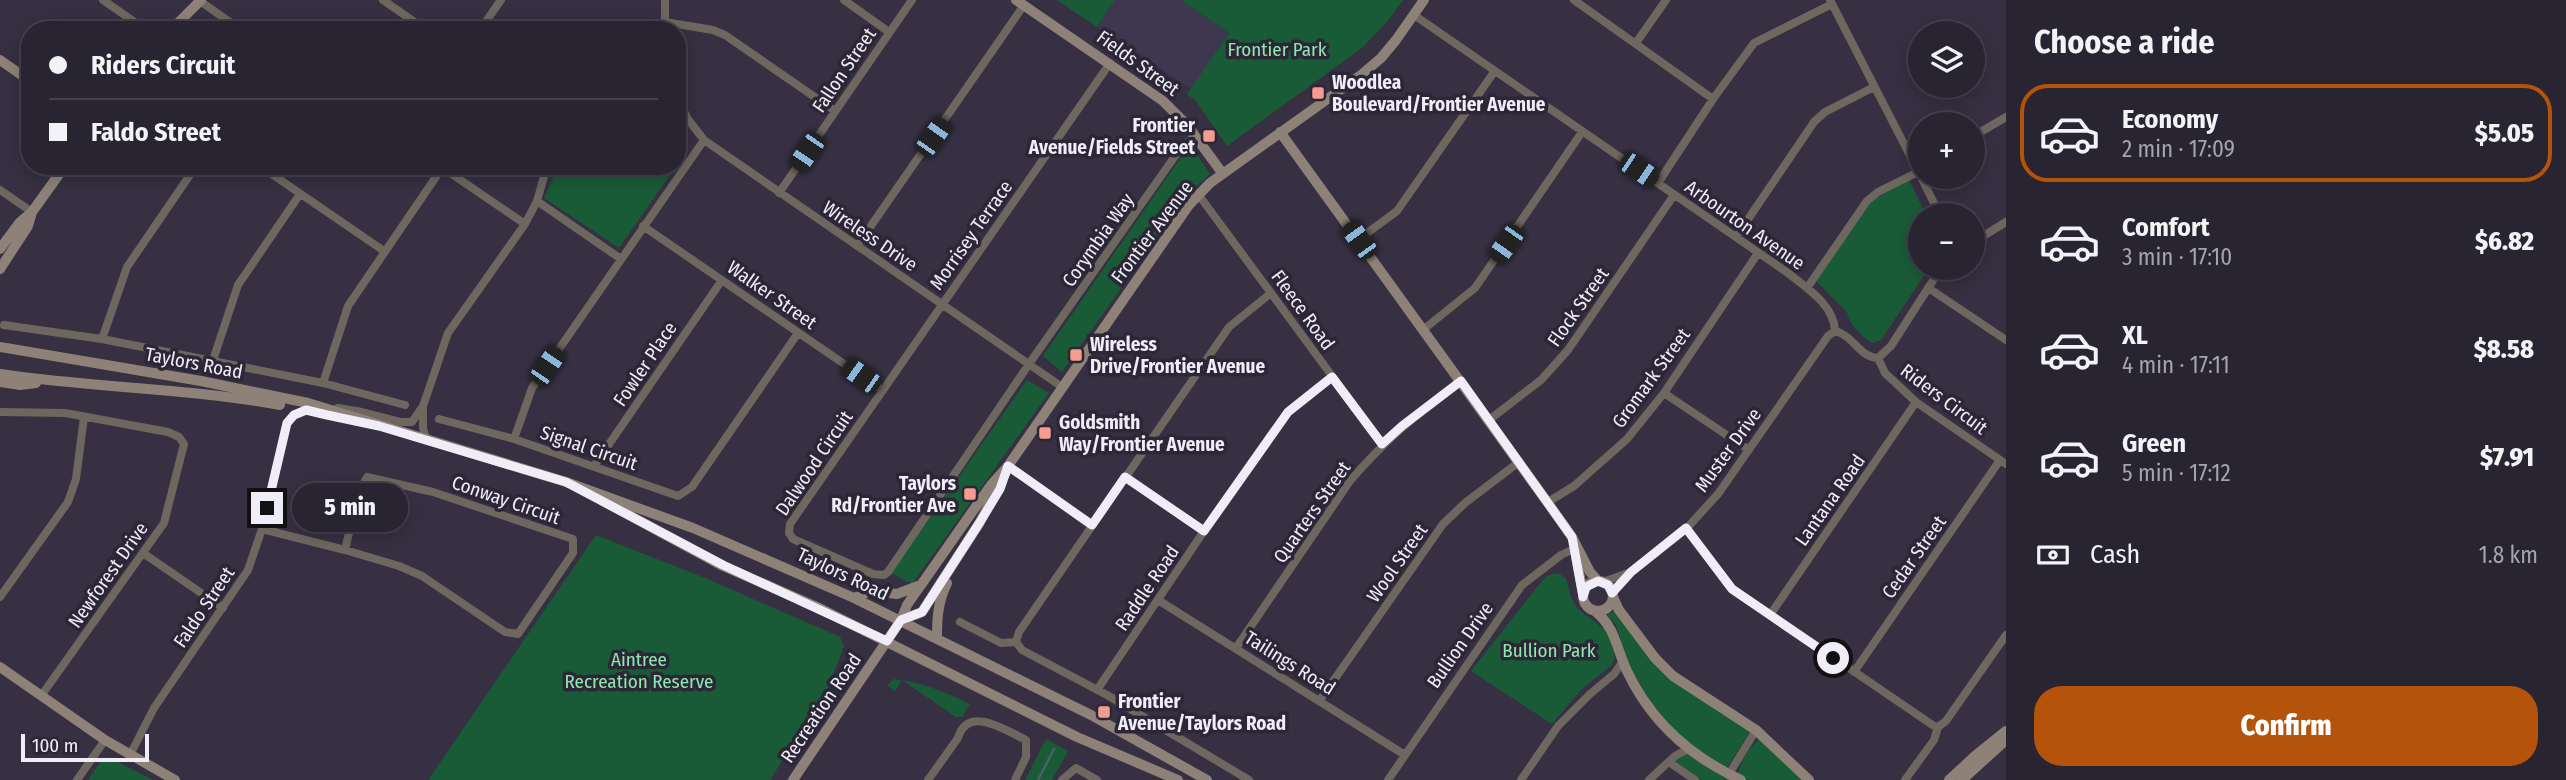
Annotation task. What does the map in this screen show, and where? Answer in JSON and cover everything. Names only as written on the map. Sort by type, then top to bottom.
[{"type":"street","points":[[103,0],[133,21]]},
{"type":"street","points":[[383,0],[413,21]]},
{"type":"street","points":[[486,21],[501,0]]},
{"type":"street","points":[[665,0],[665,21]]},
{"type":"street","points":[[844,0],[889,32]]},
{"type":"street","name":"Fallon Street","points":[[779,193],[912,0]]},
{"type":"street","name":"Frontier Avenue","points":[[901,620],[903,611],[921,585],[991,485],[1008,466],[1198,194],[1381,58],[1424,0]]},
{"type":"street","points":[[1574,0],[1713,99]]},
{"type":"street","points":[[1636,43],[1666,0]]},
{"type":"street","points":[[180,21],[201,1],[229,21]]},
{"type":"street","points":[[1658,183],[1713,99],[1754,43],[1831,2],[1908,151]]},
{"type":"street","points":[[858,246],[1020,3]]},
{"type":"street","name":"Fields Street","points":[[1020,3],[1163,101],[1195,136],[1223,174]]},
{"type":"street","name":"Arbourton Avenue","points":[[1414,15],[1807,288],[1831,313],[1835,331]]},
{"type":"street","points":[[686,28],[713,30],[725,35],[835,111]]},
{"type":"street","points":[[0,60],[21,75]]},
{"type":"street","name":"Morrisey Terrace","points":[[882,390],[1110,63]]},
{"type":"street","points":[[1359,240],[1397,211],[1494,72]]},
{"type":"street","points":[[1736,237],[1814,122],[1825,112],[1874,87]]},
{"type":"street","name":"Wireless Drive","points":[[686,116],[704,141],[1062,387]]},
{"type":"street","points":[[1985,129],[2006,117]]},
{"type":"street","points":[[1280,132],[1548,502],[1572,537],[1590,572],[1613,595],[1619,610],[1655,658],[1673,676],[1756,730],[1809,780]]},
{"type":"street","points":[[1424,329],[1475,288],[1582,132]]},
{"type":"street","name":"Corymbia Way","points":[[1029,364],[1180,149],[1195,136]]},
{"type":"street","name":"Signal Circuit","points":[[686,166],[704,141]]},
{"type":"street","points":[[0,249],[20,222],[32,212],[59,175]]},
{"type":"street","points":[[102,339],[127,267],[190,175]]},
{"type":"street","points":[[273,175],[384,251]]},
{"type":"street","points":[[323,383],[348,306],[436,175]]},
{"type":"street","points":[[453,175],[525,224]]},
{"type":"street","points":[[280,405],[287,423],[307,407],[362,412],[408,423],[415,419],[423,406],[453,325],[525,224],[537,201],[544,175]]},
{"type":"street","name":"Signal Circuit","points":[[680,175],[532,388],[514,439],[678,496],[692,487],[798,333]]},
{"type":"street","points":[[1807,288],[1867,201],[1878,192],[1908,177]]},
{"type":"street","points":[[0,190],[32,212]]},
{"type":"street","points":[[213,360],[238,285],[300,194]]},
{"type":"street","name":"Fleece Road","points":[[1198,194],[1382,444]]},
{"type":"street","name":"Flock Street","points":[[1489,420],[1541,380],[1568,350],[1674,195]]},
{"type":"street","points":[[537,201],[621,259]]},
{"type":"street","points":[[0,269],[28,226],[32,212]]},
{"type":"street","points":[[1985,235],[2006,222]]},
{"type":"street","name":"Walker Street","points":[[643,226],[882,390]]},
{"type":"street","name":"Gromark Street","points":[[1548,502],[1574,486],[1627,439],[1664,393],[1758,253]]},
{"type":"street","name":"Fowler Place","points":[[594,466],[722,280]]},
{"type":"street","points":[[1878,358],[1891,346],[1935,280]]},
{"type":"street","points":[[1930,289],[2006,340]]},
{"type":"street","points":[[1016,642],[1019,632],[1228,327],[1271,293]]},
{"type":"street","points":[[4,325],[102,339],[213,360],[323,383],[405,405]]},
{"type":"street","name":"Riders Circuit","points":[[1835,331],[1847,337],[1868,356],[1878,358],[1885,373],[1916,402],[2003,462]]},
{"type":"street","name":"Muster Drive","points":[[1613,595],[1631,572],[1686,528],[1718,494],[1828,336],[1835,331]]},
{"type":"street","name":"Taylors Road","points":[[0,347],[201,381],[426,439],[566,482],[693,528],[854,598],[1091,715],[1206,780]]},
{"type":"street","name":"Dalwood Circuit","points":[[882,390],[788,529],[793,539],[878,576],[884,575],[892,567],[1029,364]]},
{"type":"street","name":"Taylors Road","points":[[0,374],[53,382],[211,395],[307,407]]},
{"type":"street","name":"Raddle Road","points":[[1097,690],[1288,412],[1332,377]]},
{"type":"street","name":"Quarters Street","points":[[1236,648],[1350,481],[1382,444],[1461,381]]},
{"type":"street","points":[[0,382],[20,385],[53,382]]},
{"type":"street","points":[[1664,393],[1749,450]]},
{"type":"street","name":"Lantana Road","points":[[1770,615],[1916,402]]},
{"type":"street","points":[[423,406],[426,439]]},
{"type":"street","name":"Newforest Drive","points":[[0,412],[39,411],[84,417],[168,432],[179,437],[184,444],[167,515],[41,696]]},
{"type":"street","points":[[0,597],[68,502],[76,479],[84,417]]},
{"type":"street","points":[[439,419],[514,439]]},
{"type":"street","name":"Faldo Street","points":[[130,755],[154,708],[248,570],[262,529],[287,423]]},
{"type":"street","name":"Wool Street","points":[[1320,700],[1444,524],[1482,489],[1519,462]]},
{"type":"street","name":"Cedar Street","points":[[1854,672],[2003,462]]},
{"type":"street","points":[[1008,466],[1092,525]]},
{"type":"street","name":"Frontier Avenue","points":[[901,620],[922,612],[1000,489],[1008,466]]},
{"type":"street","name":"Conway Circuit","points":[[262,529],[345,550],[422,576],[505,632],[518,634],[573,553],[573,539],[433,492],[368,477],[358,494],[345,550]]},
{"type":"street","points":[[1125,477],[1204,531]]},
{"type":"street","name":"Taylors Road","points":[[566,482],[723,565],[887,641],[1077,737],[1178,780]]},
{"type":"street","points":[[1686,528],[1732,589],[1928,724],[1938,727]]},
{"type":"street","points":[[1576,548],[1586,606],[1611,627],[1623,661],[1645,703],[1684,746],[1741,780]]},
{"type":"street","name":"Bullion Drive","points":[[1388,780],[1522,585],[1561,555],[1576,548]]},
{"type":"street","points":[[143,553],[223,608]]},
{"type":"street","points":[[937,637],[940,598],[959,555]]},
{"type":"street","name":"Muster Drive","points":[[1601,582],[1631,572]]},
{"type":"street","points":[[1583,597],[1586,587],[1601,582]]},
{"type":"street","points":[[854,598],[870,591],[897,594],[921,585]]},
{"type":"street","points":[[1595,611],[1605,609],[1613,595]]},
{"type":"street","name":"Tailings Road","points":[[1158,600],[1405,755]]},
{"type":"street","name":"Recreation Road","points":[[793,780],[901,620]]},
{"type":"street","points":[[960,622],[1001,643],[1016,642]]},
{"type":"street","points":[[1905,780],[1934,740],[1938,727],[1946,722],[2006,635]]},
{"type":"street","points":[[1016,642],[1022,650],[1097,690],[1249,780]]},
{"type":"street","points":[[1521,780],[1558,726],[1614,674],[1623,661]]},
{"type":"street","points":[[0,667],[105,740],[175,780]]},
{"type":"street","points":[[1614,674],[1629,674]]},
{"type":"street","points":[[928,780],[958,738],[960,729],[969,722],[985,720],[1026,740],[1026,757],[1015,780]]},
{"type":"street","points":[[1729,774],[1756,730]]},
{"type":"street","points":[[1949,780],[2006,731]]},
{"type":"street","points":[[77,780],[105,740]]},
{"type":"street","points":[[1962,780],[2006,740]]},
{"type":"street","points":[[1649,780],[1683,750],[1684,746]]},
{"type":"street","points":[[1672,759],[1695,780]]},
{"type":"street","points":[[1062,780],[1076,768],[1097,780]]},
{"type":"shaded area","points":[[1115,0],[1181,0],[1229,33],[1191,89],[1098,26]]},
{"type":"green space","points":[[1057,0],[1115,0],[1097,27]]},
{"type":"green space","name":"Frontier Park","points":[[1181,0],[1403,0],[1387,22],[1362,48],[1227,146],[1196,101],[1187,94],[1229,33]]},
{"type":"green space","points":[[1192,147],[1210,174],[1187,195],[1062,372],[1043,356],[1181,157]]},
{"type":"green space","points":[[553,175],[670,175],[619,248],[544,198]]},
{"type":"green space","points":[[1908,181],[1908,189],[1913,189],[1920,203],[1908,203],[1908,280],[1921,280],[1881,340],[1873,343],[1857,330],[1847,312],[1816,281],[1873,200]]},
{"type":"green space","points":[[1027,380],[1049,393],[912,584],[891,573]]},
{"type":"green space","name":"Aintree Recreation Reserve","points":[[596,535],[710,580],[840,637],[844,646],[827,690],[770,780],[428,780]]},
{"type":"green space","name":"Bullion Park","points":[[1558,573],[1566,578],[1571,598],[1578,609],[1608,632],[1615,657],[1612,665],[1582,689],[1552,724],[1471,671],[1546,576]]},
{"type":"green space","points":[[1615,610],[1653,661],[1750,731],[1726,769],[1685,743],[1649,700],[1629,664],[1616,625],[1607,615]]},
{"type":"green space","points":[[894,679],[902,680],[895,691],[887,685]]},
{"type":"green space","points":[[902,680],[933,688],[970,704],[962,717],[956,717]]},
{"type":"green space","points":[[1046,739],[1068,751],[1052,780],[1025,780]]},
{"type":"green space","points":[[1760,739],[1805,780],[1749,780],[1738,773],[1746,754]]},
{"type":"green space","points":[[1686,753],[1731,780],[1702,780],[1675,761]]},
{"type":"green space","points":[[108,757],[153,780],[88,780],[103,758]]},
{"type":"waterway","points":[[1038,780],[1054,749]]},
{"type":"place","name":"Woodlea Boulevard/Frontier Avenue","points":[[1318,93]]},
{"type":"place","name":"Frontier Avenue/Fields Street","points":[[1209,136]]},
{"type":"place","name":"Wireless Drive/Frontier Avenue","points":[[1076,355]]},
{"type":"place","name":"Goldsmith Way/Frontier Avenue","points":[[1045,433]]},
{"type":"place","name":"Taylors Rd/Frontier Ave","points":[[970,494]]},
{"type":"place","name":"Frontier Avenue/Taylors Road","points":[[1104,712]]},
{"type":"route","points":[[267,508],[287,423],[294,415],[306,410],[353,420],[445,444],[566,482],[723,565],[887,641],[901,620],[922,612],[1000,489],[1008,466],[1092,525],[1125,477],[1204,531],[1288,412],[1332,377],[1382,444],[1461,381],[1572,537],[1583,597],[1586,587],[1598,581],[1608,585],[1612,593],[1631,572],[1686,528],[1732,589],[1833,658]]}]
